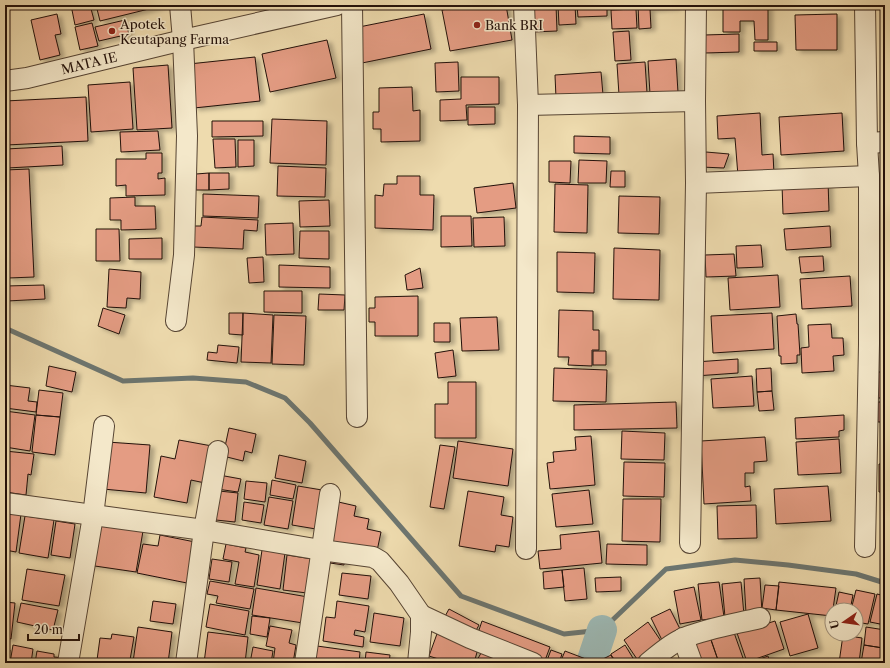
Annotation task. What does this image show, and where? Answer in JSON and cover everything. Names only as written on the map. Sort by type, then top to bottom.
[{"type":"street","points":[[176,321],[184,255],[187,136],[184,40],[180,5]]},
{"type":"street","name":"MATA IE","points":[[5,81],[27,78],[337,5]]},
{"type":"street","points":[[352,5],[357,416]]},
{"type":"street","points":[[524,5],[528,105],[526,549]]},
{"type":"street","points":[[690,543],[696,183],[696,5]]},
{"type":"street","points":[[865,5],[876,142],[869,176],[869,344],[865,547]]},
{"type":"street","points":[[528,105],[695,101]]},
{"type":"street","points":[[696,183],[869,176]]},
{"type":"street","points":[[68,663],[92,516],[104,426]]},
{"type":"street","points":[[186,663],[204,530],[218,451]]},
{"type":"street","points":[[305,663],[330,494]]},
{"type":"street","points":[[5,503],[204,530],[321,550],[373,557],[380,561],[421,614],[470,638],[533,663]]},
{"type":"street","points":[[418,663],[421,614]]},
{"type":"street","points":[[648,663],[683,638],[718,627],[760,618]]},
{"type":"street","points":[[683,638],[692,663]]},
{"type":"building","points":[[71,5],[90,5],[94,20],[75,25]]},
{"type":"building","points":[[96,5],[165,5],[100,21]]},
{"type":"building","name":"Bank BRI","points":[[469,5],[506,5],[512,40],[450,51],[442,10]]},
{"type":"building","points":[[531,5],[556,5],[557,31],[532,32]]},
{"type":"building","points":[[558,5],[575,5],[576,24],[559,25]]},
{"type":"building","points":[[577,5],[607,5],[607,16],[578,17]]},
{"type":"building","points":[[610,5],[638,5],[610,7]]},
{"type":"building","points":[[638,5],[676,5],[676,7],[650,9],[651,28],[639,29]]},
{"type":"building","points":[[723,5],[768,5],[768,40],[755,40],[754,21],[740,21],[740,32],[723,32]]},
{"type":"building","points":[[636,9],[637,28],[612,29],[611,10]]},
{"type":"building","points":[[57,14],[61,34],[55,35],[60,55],[40,60],[31,20]]},
{"type":"building","points":[[424,14],[431,49],[362,63],[354,28]]},
{"type":"building","points":[[837,14],[837,50],[796,50],[795,15]]},
{"type":"building","name":"Apotek Keutapang Farma","points":[[125,20],[129,34],[99,41],[95,27]]},
{"type":"building","points":[[92,23],[98,46],[80,50],[75,27]]},
{"type":"building","points":[[629,31],[631,60],[615,61],[613,32]]},
{"type":"building","points":[[739,34],[739,52],[705,53],[704,35]]},
{"type":"building","points":[[327,40],[336,78],[270,92],[262,54]]},
{"type":"building","points":[[754,42],[777,42],[777,51],[754,51]]},
{"type":"building","points":[[255,57],[260,101],[194,108],[189,64]]},
{"type":"building","points":[[676,59],[678,93],[650,94],[648,61]]},
{"type":"building","points":[[458,62],[459,91],[436,92],[435,63]]},
{"type":"building","points":[[645,62],[647,93],[619,95],[617,64]]},
{"type":"building","points":[[168,65],[172,128],[137,130],[133,68]]},
{"type":"building","points":[[601,72],[603,95],[556,98],[555,75]]},
{"type":"building","points":[[461,77],[499,77],[499,104],[466,105],[467,120],[440,121],[440,100],[461,99]]},
{"type":"building","points":[[130,82],[133,129],[91,132],[88,85]]},
{"type":"building","points":[[412,87],[413,111],[420,110],[420,141],[381,142],[381,129],[373,129],[373,112],[379,112],[379,88]]},
{"type":"building","points":[[86,97],[88,141],[6,145],[5,101]]},
{"type":"building","points":[[468,107],[495,107],[495,124],[468,125]]},
{"type":"building","points":[[760,113],[762,155],[773,154],[774,174],[738,176],[735,138],[718,139],[717,116]]},
{"type":"building","points":[[842,113],[844,151],[781,155],[779,117]]},
{"type":"building","points":[[272,119],[327,121],[326,165],[270,163]]},
{"type":"building","points":[[212,121],[263,121],[263,136],[212,137]]},
{"type":"building","points":[[158,131],[160,150],[121,152],[120,132]]},
{"type":"building","points":[[574,136],[610,137],[610,154],[574,153]]},
{"type":"building","points":[[213,139],[235,139],[236,167],[215,168]]},
{"type":"building","points":[[238,140],[254,140],[254,166],[238,167]]},
{"type":"building","points":[[62,146],[63,165],[7,168],[6,149]]},
{"type":"building","points":[[706,152],[729,154],[724,168],[701,167]]},
{"type":"building","points":[[146,153],[162,153],[162,173],[158,173],[158,179],[165,178],[165,195],[126,196],[126,185],[116,186],[116,159],[146,159]]},
{"type":"building","points":[[579,160],[607,161],[606,183],[578,183]]},
{"type":"building","points":[[549,161],[571,161],[570,183],[549,182]]},
{"type":"building","points":[[278,166],[326,168],[325,197],[277,196]]},
{"type":"building","points":[[29,169],[34,277],[8,278],[5,170]]},
{"type":"building","points":[[611,171],[625,171],[625,187],[610,187]]},
{"type":"building","points":[[209,173],[229,173],[229,189],[209,190]]},
{"type":"building","points":[[209,173],[209,190],[196,190],[196,174]]},
{"type":"building","points":[[397,176],[420,176],[420,195],[434,195],[433,230],[375,228],[375,195],[383,196],[384,184],[397,184]]},
{"type":"building","points":[[828,181],[829,211],[783,214],[782,184]]},
{"type":"building","points":[[513,183],[516,208],[477,213],[474,188]]},
{"type":"building","points":[[555,184],[588,185],[587,233],[554,232]]},
{"type":"building","points":[[203,194],[259,196],[258,218],[203,216]]},
{"type":"building","points":[[619,196],[660,197],[659,234],[618,233]]},
{"type":"building","points":[[135,197],[135,206],[155,206],[156,229],[121,230],[121,220],[110,220],[110,198]]},
{"type":"building","points":[[329,200],[330,226],[300,227],[299,201]]},
{"type":"building","points":[[441,216],[471,216],[472,246],[441,247]]},
{"type":"building","points":[[202,217],[258,220],[257,231],[244,230],[243,249],[193,247],[194,226],[201,226]]},
{"type":"building","points":[[504,217],[505,246],[474,247],[473,218]]},
{"type":"building","points":[[293,223],[294,254],[266,255],[265,224]]},
{"type":"building","points":[[830,226],[831,247],[786,250],[784,229]]},
{"type":"building","points":[[96,229],[119,229],[120,261],[96,261]]},
{"type":"building","points":[[300,231],[329,231],[329,259],[299,258]]},
{"type":"building","points":[[162,238],[162,259],[129,259],[129,239]]},
{"type":"building","points":[[761,245],[763,267],[737,268],[736,246]]},
{"type":"building","points":[[614,248],[660,250],[659,300],[613,299]]},
{"type":"building","points":[[557,252],[595,253],[594,293],[557,292]]},
{"type":"building","points":[[734,254],[736,276],[706,277],[705,255]]},
{"type":"building","points":[[823,256],[824,271],[801,273],[799,257]]},
{"type":"building","points":[[263,257],[264,282],[249,283],[247,258]]},
{"type":"building","points":[[279,265],[330,267],[330,288],[279,287]]},
{"type":"building","points":[[420,268],[423,288],[407,290],[405,275]]},
{"type":"building","points":[[109,269],[141,272],[140,299],[127,298],[126,308],[107,307]]},
{"type":"building","points":[[778,275],[780,307],[730,310],[728,278]]},
{"type":"building","points":[[850,276],[852,306],[802,309],[800,279]]},
{"type":"building","points":[[44,285],[45,299],[7,301],[6,286]]},
{"type":"building","points":[[264,291],[302,291],[302,313],[264,312]]},
{"type":"building","points":[[319,294],[345,295],[344,310],[318,310]]},
{"type":"building","points":[[418,296],[418,336],[375,336],[375,322],[369,322],[369,308],[375,308],[375,297]]},
{"type":"building","points":[[103,308],[125,315],[119,334],[98,326]]},
{"type":"building","points":[[559,310],[593,311],[593,330],[599,330],[599,350],[592,350],[592,366],[568,365],[569,357],[558,357]]},
{"type":"building","points":[[229,313],[243,313],[243,335],[229,334]]},
{"type":"building","points":[[243,313],[273,315],[271,363],[241,362]]},
{"type":"building","points":[[772,313],[774,349],[713,353],[711,316]]},
{"type":"building","points":[[796,314],[800,355],[797,355],[797,363],[781,364],[781,356],[779,356],[777,316]]},
{"type":"building","points":[[274,315],[306,316],[304,365],[272,364]]},
{"type":"building","points":[[497,317],[499,350],[462,351],[460,318]]},
{"type":"building","points":[[434,323],[450,323],[450,342],[434,342]]},
{"type":"building","points":[[831,324],[832,338],[843,338],[844,355],[833,356],[834,371],[802,373],[801,348],[809,347],[808,325]]},
{"type":"building","points":[[882,344],[885,344],[885,365],[883,365]]},
{"type":"building","points":[[218,345],[239,347],[237,363],[207,360],[208,352],[217,353]]},
{"type":"building","points":[[453,350],[456,376],[438,378],[435,353]]},
{"type":"building","points":[[593,351],[606,351],[606,365],[593,365]]},
{"type":"building","points":[[738,359],[738,373],[695,376],[695,362]]},
{"type":"building","points":[[49,366],[76,372],[72,392],[46,386]]},
{"type":"building","points":[[554,368],[607,370],[606,402],[553,401]]},
{"type":"building","points":[[771,368],[772,391],[757,392],[756,369]]},
{"type":"building","points":[[878,372],[885,372],[885,398],[878,398]]},
{"type":"building","points":[[752,376],[754,406],[713,408],[711,379]]},
{"type":"building","points":[[448,382],[476,382],[476,438],[435,438],[435,404],[448,404]]},
{"type":"building","points":[[5,385],[30,388],[28,401],[37,402],[36,412],[5,408]]},
{"type":"building","points":[[39,390],[63,393],[60,417],[36,415]]},
{"type":"building","points":[[772,391],[774,410],[759,411],[757,392]]},
{"type":"building","points":[[676,402],[677,428],[574,430],[574,405]]},
{"type":"building","points":[[878,402],[885,402],[885,422],[878,422]]},
{"type":"building","points":[[5,411],[35,415],[30,451],[5,447]]},
{"type":"building","points":[[36,415],[60,417],[55,455],[32,452]]},
{"type":"building","points":[[844,415],[844,430],[839,431],[839,437],[796,439],[795,418]]},
{"type":"building","points":[[229,428],[256,434],[252,453],[245,451],[243,461],[223,456]]},
{"type":"building","points":[[622,431],[665,433],[664,460],[621,459]]},
{"type":"building","points":[[591,436],[595,485],[550,489],[547,463],[554,462],[553,452],[576,450],[575,437]]},
{"type":"building","points":[[765,437],[767,461],[754,462],[754,473],[745,473],[745,487],[750,486],[751,501],[704,504],[701,441]]},
{"type":"building","points":[[839,439],[841,473],[798,475],[796,442]]},
{"type":"building","points":[[179,440],[212,446],[205,483],[191,480],[187,503],[154,497],[161,456],[175,459]]},
{"type":"building","points":[[458,441],[513,449],[508,486],[453,478]]},
{"type":"building","points":[[107,442],[150,445],[146,493],[103,489]]},
{"type":"building","points":[[440,445],[455,447],[444,509],[430,507]]},
{"type":"building","points":[[5,451],[34,454],[31,475],[28,474],[26,495],[5,492]]},
{"type":"building","points":[[279,455],[306,461],[302,483],[275,478]]},
{"type":"building","points":[[624,462],[665,463],[664,497],[623,496]]},
{"type":"building","points":[[879,464],[885,464],[885,492],[879,492]]},
{"type":"building","points":[[219,475],[241,479],[238,492],[217,489]]},
{"type":"building","points":[[272,480],[296,485],[293,499],[270,495]]},
{"type":"building","points":[[246,481],[267,483],[265,502],[244,499]]},
{"type":"building","points":[[298,486],[322,490],[316,529],[292,525]]},
{"type":"building","points":[[828,486],[831,521],[776,524],[774,489]]},
{"type":"building","points":[[589,490],[593,524],[556,527],[552,494]]},
{"type":"building","points":[[219,491],[238,493],[235,522],[216,520]]},
{"type":"building","points":[[468,491],[504,497],[501,515],[513,517],[509,547],[496,545],[495,552],[459,546]]},
{"type":"building","points":[[269,497],[293,501],[288,529],[264,525]]},
{"type":"building","points":[[623,499],[661,499],[660,542],[622,541]]},
{"type":"building","points":[[334,501],[356,506],[354,516],[369,519],[367,529],[381,532],[377,551],[326,541]]},
{"type":"building","points":[[244,502],[264,505],[261,523],[242,520]]},
{"type":"building","points":[[756,505],[757,538],[718,539],[717,506]]},
{"type":"building","points":[[5,512],[21,514],[16,552],[5,550]]},
{"type":"building","points":[[25,516],[54,520],[48,558],[19,553]]},
{"type":"building","points":[[56,521],[75,524],[70,558],[51,555]]},
{"type":"building","points":[[94,523],[143,531],[136,572],[88,565]]},
{"type":"building","points":[[599,531],[602,563],[540,569],[538,551],[561,549],[560,535]]},
{"type":"building","points":[[160,535],[195,542],[187,583],[137,573],[143,544],[158,546]]},
{"type":"building","points":[[226,544],[246,548],[245,552],[259,555],[254,587],[235,584],[239,562],[223,559]]},
{"type":"building","points":[[607,544],[647,545],[647,565],[606,564]]},
{"type":"building","points":[[262,550],[285,553],[280,589],[257,585]]},
{"type":"building","points":[[332,553],[345,555],[344,565],[330,563]]},
{"type":"building","points":[[287,555],[312,559],[307,593],[283,590]]},
{"type":"building","points":[[212,559],[232,562],[229,582],[209,579]]},
{"type":"building","points":[[584,568],[587,599],[565,601],[562,570]]},
{"type":"building","points":[[27,569],[65,575],[59,606],[22,600]]},
{"type":"building","points":[[562,570],[564,587],[544,589],[543,572]]},
{"type":"building","points":[[342,573],[371,576],[368,599],[339,595]]},
{"type":"building","points":[[621,577],[621,591],[596,592],[595,578]]},
{"type":"building","points":[[760,578],[762,613],[746,613],[744,579]]},
{"type":"building","points":[[210,581],[254,589],[250,609],[216,603],[218,596],[207,594]]},
{"type":"building","points":[[719,582],[724,617],[702,620],[698,584]]},
{"type":"building","points":[[741,582],[744,615],[725,617],[722,584]]},
{"type":"building","points":[[779,582],[836,588],[834,602],[824,602],[824,615],[776,610]]},
{"type":"building","points":[[765,585],[779,586],[776,610],[762,608]]},
{"type":"building","points":[[694,587],[701,620],[680,624],[674,591]]},
{"type":"building","points":[[256,588],[308,597],[303,623],[252,615]]},
{"type":"building","points":[[856,590],[875,594],[868,624],[864,623],[864,602],[853,602]]},
{"type":"building","points":[[839,592],[853,595],[852,602],[837,602]]},
{"type":"building","points":[[877,594],[885,596],[885,625],[870,622]]},
{"type":"building","points":[[153,601],[176,604],[173,624],[150,621]]},
{"type":"building","points":[[337,601],[369,606],[365,632],[355,630],[354,635],[364,637],[363,647],[323,641],[326,617],[335,618]]},
{"type":"building","points":[[5,602],[15,603],[11,639],[5,638]]},
{"type":"building","points":[[21,603],[58,610],[53,630],[17,622]]},
{"type":"building","points":[[210,604],[249,611],[245,635],[206,627]]},
{"type":"building","points":[[449,609],[479,625],[473,636],[443,620]]},
{"type":"building","points":[[670,609],[682,633],[663,642],[651,618]]},
{"type":"building","points":[[374,613],[404,618],[400,646],[370,642]]},
{"type":"building","points":[[808,614],[818,648],[790,656],[780,622]]},
{"type":"building","points":[[252,616],[270,618],[267,637],[250,634]]},
{"type":"building","points":[[482,621],[550,647],[544,663],[539,663],[476,639]]},
{"type":"building","points":[[775,621],[784,649],[747,662],[737,633]]},
{"type":"building","points":[[648,622],[663,644],[639,662],[624,640]]},
{"type":"building","points":[[270,626],[292,630],[289,643],[296,645],[293,663],[273,663],[275,648],[266,646]]},
{"type":"building","points":[[138,627],[172,632],[168,663],[133,662]]},
{"type":"building","points":[[732,627],[743,658],[728,663],[719,663],[709,634]]},
{"type":"building","points":[[866,627],[885,630],[883,648],[864,645]]},
{"type":"building","points":[[438,631],[479,645],[474,663],[451,663],[429,656]]},
{"type":"building","points":[[208,632],[248,637],[245,663],[204,663]]},
{"type":"building","points":[[112,634],[134,637],[130,660],[126,659],[125,663],[97,660],[100,638],[111,639]]},
{"type":"building","points":[[709,634],[719,663],[697,663],[690,641]]},
{"type":"building","points":[[842,642],[862,642],[859,663],[839,663]]},
{"type":"building","points":[[885,643],[885,663],[882,663]]},
{"type":"building","points":[[13,645],[33,649],[31,663],[10,663]]},
{"type":"building","points":[[625,645],[636,663],[617,663],[611,655]]},
{"type":"building","points":[[864,645],[883,648],[881,663],[861,663]]},
{"type":"building","points":[[317,646],[360,652],[359,663],[315,663]]},
{"type":"building","points":[[485,646],[496,652],[490,663],[478,663],[476,662]]},
{"type":"building","points":[[253,647],[273,651],[271,663],[250,663]]},
{"type":"building","points":[[5,649],[10,650],[8,663],[5,663]]},
{"type":"building","points":[[551,650],[562,654],[559,663],[546,663]]},
{"type":"building","points":[[37,651],[54,654],[54,657],[65,658],[64,663],[35,663]]},
{"type":"building","points":[[565,651],[591,661],[590,663],[560,663]]},
{"type":"building","points":[[366,652],[390,655],[389,663],[365,663]]},
{"type":"building","points":[[498,653],[519,663],[493,663]]},
{"type":"building","points":[[611,655],[615,663],[603,663],[601,660]]},
{"type":"building","points":[[768,656],[770,663],[749,663]]},
{"type":"building","points":[[81,659],[101,663],[80,663]]},
{"type":"building","points":[[430,659],[442,663],[429,663]]},
{"type":"building","points":[[744,660],[745,663],[735,663]]},
{"type":"waterway","points":[[5,328],[123,381],[193,378],[246,382],[285,398],[310,423],[461,596],[564,634],[602,630],[666,569],[735,560],[856,574],[885,583]]},
{"type":"waterway","points":[[591,663],[602,630]]},
{"type":"place","name":"Bank BRI","points":[[477,25]]},
{"type":"place","name":"Apotek Keutapang Farma","points":[[112,31]]}]
